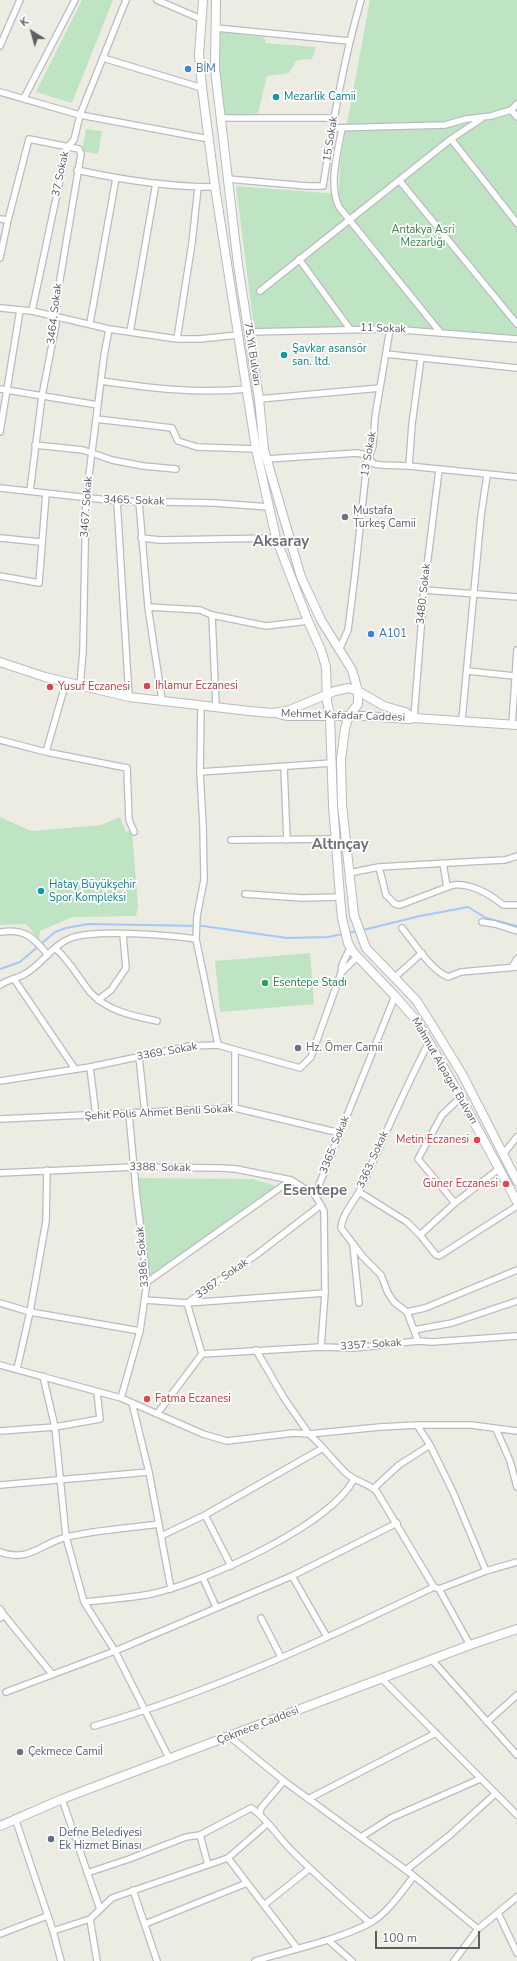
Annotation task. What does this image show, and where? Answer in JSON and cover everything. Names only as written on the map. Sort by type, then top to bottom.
[{"type":"main road","name":"75.Yıl Bulvarı","points":[[203,0],[199,56],[202,88],[215,187],[256,449],[276,538],[308,621],[321,650],[326,667],[328,694]]},
{"type":"main road","name":"75.Yıl Bulvarı","points":[[216,0],[215,69],[248,332],[259,399],[264,450],[301,577],[321,620],[352,670],[358,691]]},
{"type":"main road","name":"Mehmet Kafadar Caddesi","points":[[0,662],[80,686],[129,696],[201,706],[288,716],[414,718],[462,720],[515,725]]},
{"type":"main road","name":"Mehmet Kafadar Caddesi","points":[[272,713],[287,711],[335,691],[349,688],[358,691],[378,703],[405,712],[414,718]]},
{"type":"main road","points":[[349,716],[358,704],[358,691]]},
{"type":"main road","points":[[328,694],[330,716]]},
{"type":"main road","name":"Mahmut Alpagot Bulvarı","points":[[330,716],[335,838],[342,918],[349,945],[357,957],[416,1020],[461,1097],[517,1202]]},
{"type":"main road","name":"Mahmut Alpagot Bulvarı","points":[[349,716],[343,736],[341,760],[342,805],[354,915],[362,940],[366,948],[416,1000],[462,1074],[504,1153],[517,1181]]},
{"type":"main road","name":"Çekmece Caddesi","points":[[0,1826],[15,1818],[62,1799],[170,1760],[470,1645],[517,1629]]},
{"type":"street","points":[[0,46],[20,0]]},
{"type":"street","points":[[24,98],[75,0]]},
{"type":"street","name":"37 Sokak","points":[[32,311],[67,147],[74,140],[80,115],[126,0]]},
{"type":"street","points":[[157,0],[202,19]]},
{"type":"street","name":"15 Sokak","points":[[228,179],[323,186],[332,128],[349,41],[361,0]]},
{"type":"street","points":[[216,28],[349,41]]},
{"type":"street","points":[[103,58],[202,88]]},
{"type":"street","points":[[0,92],[80,115],[209,139]]},
{"type":"street","points":[[332,128],[445,125],[466,119],[481,119],[511,110],[517,104]]},
{"type":"street","points":[[511,110],[517,117]]},
{"type":"street","points":[[221,118],[334,118]]},
{"type":"street","points":[[260,291],[348,219],[451,139],[481,119]]},
{"type":"street","points":[[342,128],[336,170],[335,193],[339,207],[440,332]]},
{"type":"street","points":[[0,258],[28,139],[67,147]]},
{"type":"street","points":[[451,139],[517,223]]},
{"type":"street","name":"3464. Sokak","points":[[30,491],[42,396],[56,324],[54,315],[80,154],[79,149],[67,147]]},
{"type":"street","points":[[77,170],[116,178],[156,183],[215,187]]},
{"type":"street","points":[[90,323],[116,178]]},
{"type":"street","points":[[399,180],[517,324]]},
{"type":"street","points":[[130,332],[156,183]]},
{"type":"street","points":[[177,339],[192,243],[198,187]]},
{"type":"street","points":[[0,219],[8,220]]},
{"type":"street","points":[[299,258],[350,329]]},
{"type":"street","points":[[0,308],[32,311],[90,323],[109,329],[177,339],[199,339],[238,335]]},
{"type":"street","points":[[0,432],[20,310]]},
{"type":"street","name":"3467. Sokak","points":[[80,686],[83,651],[86,498],[109,329]]},
{"type":"street","name":"11 Sokak","points":[[248,332],[390,329],[517,339]]},
{"type":"street","name":"13 Sokak","points":[[340,650],[348,630],[368,459],[373,446],[380,388],[390,329]]},
{"type":"street","points":[[386,354],[517,368]]},
{"type":"street","points":[[409,466],[412,424],[421,358]]},
{"type":"street","points":[[101,382],[159,389],[214,392],[246,389]]},
{"type":"street","points":[[259,399],[380,388]]},
{"type":"street","points":[[0,389],[98,405]]},
{"type":"street","points":[[96,419],[172,428],[178,441],[197,447],[256,449]]},
{"type":"street","points":[[35,445],[76,448],[88,451],[92,454],[143,466],[176,469]]},
{"type":"street","points":[[267,460],[357,453],[366,455],[374,464],[517,477]]},
{"type":"street","name":"3480. Sokak","points":[[414,718],[424,590],[439,470]]},
{"type":"street","points":[[462,720],[468,671],[481,516],[487,475]]},
{"type":"street","name":"3465. Sokak","points":[[0,488],[117,501],[215,503],[269,508]]},
{"type":"street","points":[[0,576],[39,583],[46,493]]},
{"type":"street","points":[[117,501],[129,696]]},
{"type":"street","points":[[139,502],[148,607],[162,700]]},
{"type":"street","points":[[0,538],[41,542]]},
{"type":"street","points":[[141,538],[160,540],[276,538]]},
{"type":"street","points":[[424,590],[517,597]]},
{"type":"street","points":[[148,607],[189,608],[200,610],[212,615],[266,626],[308,621]]},
{"type":"street","points":[[212,615],[216,707]]},
{"type":"street","points":[[515,725],[514,676],[517,650]]},
{"type":"street","points":[[468,671],[514,676]]},
{"type":"street","points":[[46,752],[66,682]]},
{"type":"street","points":[[201,706],[200,772],[204,880],[197,916],[196,939],[218,1045]]},
{"type":"street","points":[[0,740],[46,752],[127,768],[129,820],[134,832]]},
{"type":"street","points":[[200,772],[332,764]]},
{"type":"street","points":[[284,767],[287,840]]},
{"type":"street","points":[[231,840],[335,838]]},
{"type":"street","points":[[349,873],[379,867],[505,860],[517,856]]},
{"type":"street","points":[[443,864],[447,887]]},
{"type":"street","points":[[379,867],[386,895],[395,904],[400,905],[447,887],[462,884],[495,898],[503,905],[517,905]]},
{"type":"street","points":[[244,894],[302,898],[340,897]]},
{"type":"street","points":[[482,922],[517,930]]},
{"type":"street","points":[[402,928],[422,953],[442,974],[448,977],[461,972],[515,967],[517,959]]},
{"type":"street","points":[[0,932],[9,930],[28,934],[48,955]]},
{"type":"street","points":[[0,984],[14,979],[32,969],[55,948],[72,937],[98,934],[174,936],[196,939]]},
{"type":"street","points":[[98,1000],[111,990],[126,968],[123,935]]},
{"type":"street","name":"3369. Sokak","points":[[0,1081],[90,1067],[190,1046],[218,1045],[300,1068],[311,1057],[341,973],[342,965],[349,945]]},
{"type":"street","points":[[55,948],[68,960],[98,1000],[119,1011],[157,1021]]},
{"type":"street","points":[[395,977],[422,953]]},
{"type":"street","name":"3369. Sokak","points":[[341,973],[357,957]]},
{"type":"street","points":[[14,979],[75,1069]]},
{"type":"street","name":"3365. Sokak","points":[[315,1195],[395,996]]},
{"type":"street","name":"3363. Sokak","points":[[359,1303],[353,1245],[341,1228],[342,1222],[359,1192],[407,1084],[429,1042]]},
{"type":"street","points":[[235,1051],[235,1108]]},
{"type":"street","points":[[139,1057],[145,1113]]},
{"type":"street","points":[[90,1067],[96,1116]]},
{"type":"street","points":[[455,1203],[418,1159],[442,1115],[461,1097]]},
{"type":"street","name":"Şehit Polis Ahmet Benli Sokak","points":[[0,1120],[235,1108],[340,1133]]},
{"type":"street","name":"3386. Sokak","points":[[121,1398],[140,1331],[148,1282],[129,1114]]},
{"type":"street","points":[[504,1153],[517,1137]]},
{"type":"street","name":"3388. Sokak","points":[[0,1173],[134,1167],[236,1169],[291,1180],[315,1195]]},
{"type":"street","points":[[420,1235],[455,1203],[500,1168]]},
{"type":"street","points":[[17,1369],[30,1312],[46,1221],[47,1170]]},
{"type":"street","points":[[148,1282],[291,1180]]},
{"type":"street","points":[[359,1192],[408,1222],[436,1255],[439,1256],[517,1206]]},
{"type":"street","points":[[315,1195],[324,1211],[325,1293],[321,1347]]},
{"type":"street","name":"3367. Sokak","points":[[202,1354],[187,1303],[256,1255],[321,1205]]},
{"type":"street","points":[[353,1245],[381,1275],[391,1297],[407,1312],[418,1341]]},
{"type":"street","points":[[407,1312],[425,1308],[517,1270]]},
{"type":"street","points":[[145,1300],[187,1303],[325,1293]]},
{"type":"street","points":[[414,1330],[452,1323],[517,1301]]},
{"type":"street","points":[[0,1303],[30,1312],[140,1331]]},
{"type":"street","name":"3357. Sokak","points":[[202,1354],[321,1347],[354,1348],[418,1341],[432,1342],[517,1336]]},
{"type":"street","points":[[256,1350],[284,1398],[309,1434],[354,1479],[374,1488],[437,1588],[470,1645]]},
{"type":"street","points":[[157,1414],[202,1354]]},
{"type":"street","points":[[0,1365],[121,1398],[203,1434],[227,1440],[293,1433],[309,1434],[417,1425],[471,1425],[517,1431]]},
{"type":"street","points":[[43,1376],[55,1426],[66,1537],[84,1602],[115,1652],[170,1760]]},
{"type":"street","points":[[0,1431],[55,1426],[100,1419],[97,1392]]},
{"type":"street","points":[[132,1403],[149,1472],[171,1589]]},
{"type":"street","points":[[417,1425],[430,1445],[454,1492],[486,1571]]},
{"type":"street","points":[[496,1429],[510,1461],[517,1487]]},
{"type":"street","points":[[374,1488],[399,1465],[430,1445]]},
{"type":"street","points":[[161,1536],[204,1515],[322,1448]]},
{"type":"street","points":[[0,1485],[149,1472]]},
{"type":"street","points":[[84,1602],[150,1594],[171,1589],[231,1566],[295,1532],[327,1509],[349,1489],[354,1479]]},
{"type":"street","points":[[204,1515],[231,1566]]},
{"type":"street","points":[[6,1692],[115,1652],[216,1607],[292,1576],[397,1523]]},
{"type":"street","points":[[0,1552],[11,1556],[34,1552],[66,1537],[159,1524]]},
{"type":"street","points":[[94,1726],[144,1711],[206,1688],[281,1657],[437,1588],[517,1562]]},
{"type":"street","points":[[292,1576],[326,1637]]},
{"type":"street","points":[[203,1578],[216,1607]]},
{"type":"street","points":[[0,1609],[2,1616],[52,1674]]},
{"type":"street","points":[[261,1618],[281,1657]]},
{"type":"street","points":[[432,1660],[517,1756]]},
{"type":"street","points":[[382,1679],[517,1815]]},
{"type":"street","points":[[487,1722],[517,1695]]},
{"type":"street","points":[[308,1799],[436,1733]]},
{"type":"street","points":[[230,1737],[284,1781],[414,1876],[478,1929]]},
{"type":"street","points":[[361,1837],[391,1818],[480,1779]]},
{"type":"street","points":[[260,1813],[261,1808],[284,1781]]},
{"type":"street","points":[[406,1870],[450,1835],[495,1794]]},
{"type":"street","points":[[62,1799],[100,1909]]},
{"type":"street","points":[[87,1873],[129,1859],[186,1836],[200,1836],[251,1808],[260,1813],[267,1824],[309,1869],[370,1922]]},
{"type":"street","points":[[15,1818],[53,1931],[61,1961]]},
{"type":"street","points":[[53,1931],[90,1919],[112,1898],[228,1858],[267,1824]]},
{"type":"street","points":[[200,1836],[208,1865]]},
{"type":"street","points":[[228,1858],[297,1948]]},
{"type":"street","points":[[264,1904],[309,1869]]},
{"type":"street","points":[[255,1961],[328,1940],[370,1922],[394,1901],[414,1876]]},
{"type":"street","points":[[145,1924],[247,1883]]},
{"type":"street","points":[[133,1890],[157,1961]]},
{"type":"street","points":[[454,1961],[478,1929],[517,1897]]},
{"type":"street","points":[[498,1913],[516,1946],[517,1953]]},
{"type":"street","points":[[0,1934],[47,1916]]},
{"type":"street","points":[[90,1919],[97,1961]]},
{"type":"street","points":[[328,1940],[352,1961]]},
{"type":"green space","points":[[82,0],[113,0],[72,103],[36,92]]},
{"type":"green space","name":"Antakya Asri Mezarlığı","points":[[370,0],[517,0],[517,338],[350,329],[254,328],[236,186],[339,194],[340,161]]},
{"type":"green space","points":[[219,32],[264,37],[266,43],[316,47],[312,59],[297,60],[289,73],[267,76],[258,113],[225,116],[219,70]]},
{"type":"green space","points":[[86,129],[102,131],[98,154],[82,151]]},
{"type":"green space","points":[[0,817],[31,831],[101,825],[120,817],[126,832],[132,831],[138,906],[136,916],[72,917],[40,931],[39,940],[26,924],[0,925]]},
{"type":"green space","name":"Esentepe Stadı","points":[[310,953],[314,1004],[220,1012],[215,961]]},
{"type":"green space","points":[[137,1178],[253,1179],[276,1186],[150,1276],[135,1184]]},
{"type":"waterway","points":[[363,930],[420,916],[468,907],[486,918],[517,926]]},
{"type":"waterway","points":[[0,969],[20,962],[55,932],[66,928],[88,924],[203,926],[287,938],[328,937],[343,934]]},
{"type":"waterway","points":[[347,933],[358,931]]},
{"type":"place","name":"BİM","points":[[188,69]]},
{"type":"place","name":"Mezarlik Camii","points":[[276,97]]},
{"type":"place","name":"Şavkar asansör san. ltd.","points":[[284,355]]},
{"type":"place","name":"Mustafa Türkeş Camii","points":[[345,517]]},
{"type":"place","name":"A101","points":[[371,634]]},
{"type":"place","name":"Ihlamur Eczanesi","points":[[147,686]]},
{"type":"place","name":"Yusuf Eczanesi","points":[[50,687]]},
{"type":"place","name":"Hatay Büyükşehir Spor Kompleksi","points":[[41,891]]},
{"type":"place","name":"Esentepe Stadı","points":[[265,983]]},
{"type":"place","name":"Hz. Ömer Camii","points":[[298,1048]]},
{"type":"place","name":"Metin Eczanesi","points":[[477,1140]]},
{"type":"place","name":"Güner Eczanesi","points":[[506,1184]]},
{"type":"place","name":"Fatma Eczanesi","points":[[147,1399]]},
{"type":"place","name":"Çekmece Camiİ","points":[[20,1752]]},
{"type":"place","name":"Defne Belediyesi Ek Hizmet Binası","points":[[51,1839]]},
{"type":"district","name":"Aksaray","points":[[281,542]]},
{"type":"district","name":"Altınçay","points":[[340,845]]},
{"type":"district","name":"Esentepe","points":[[315,1191]]}]
